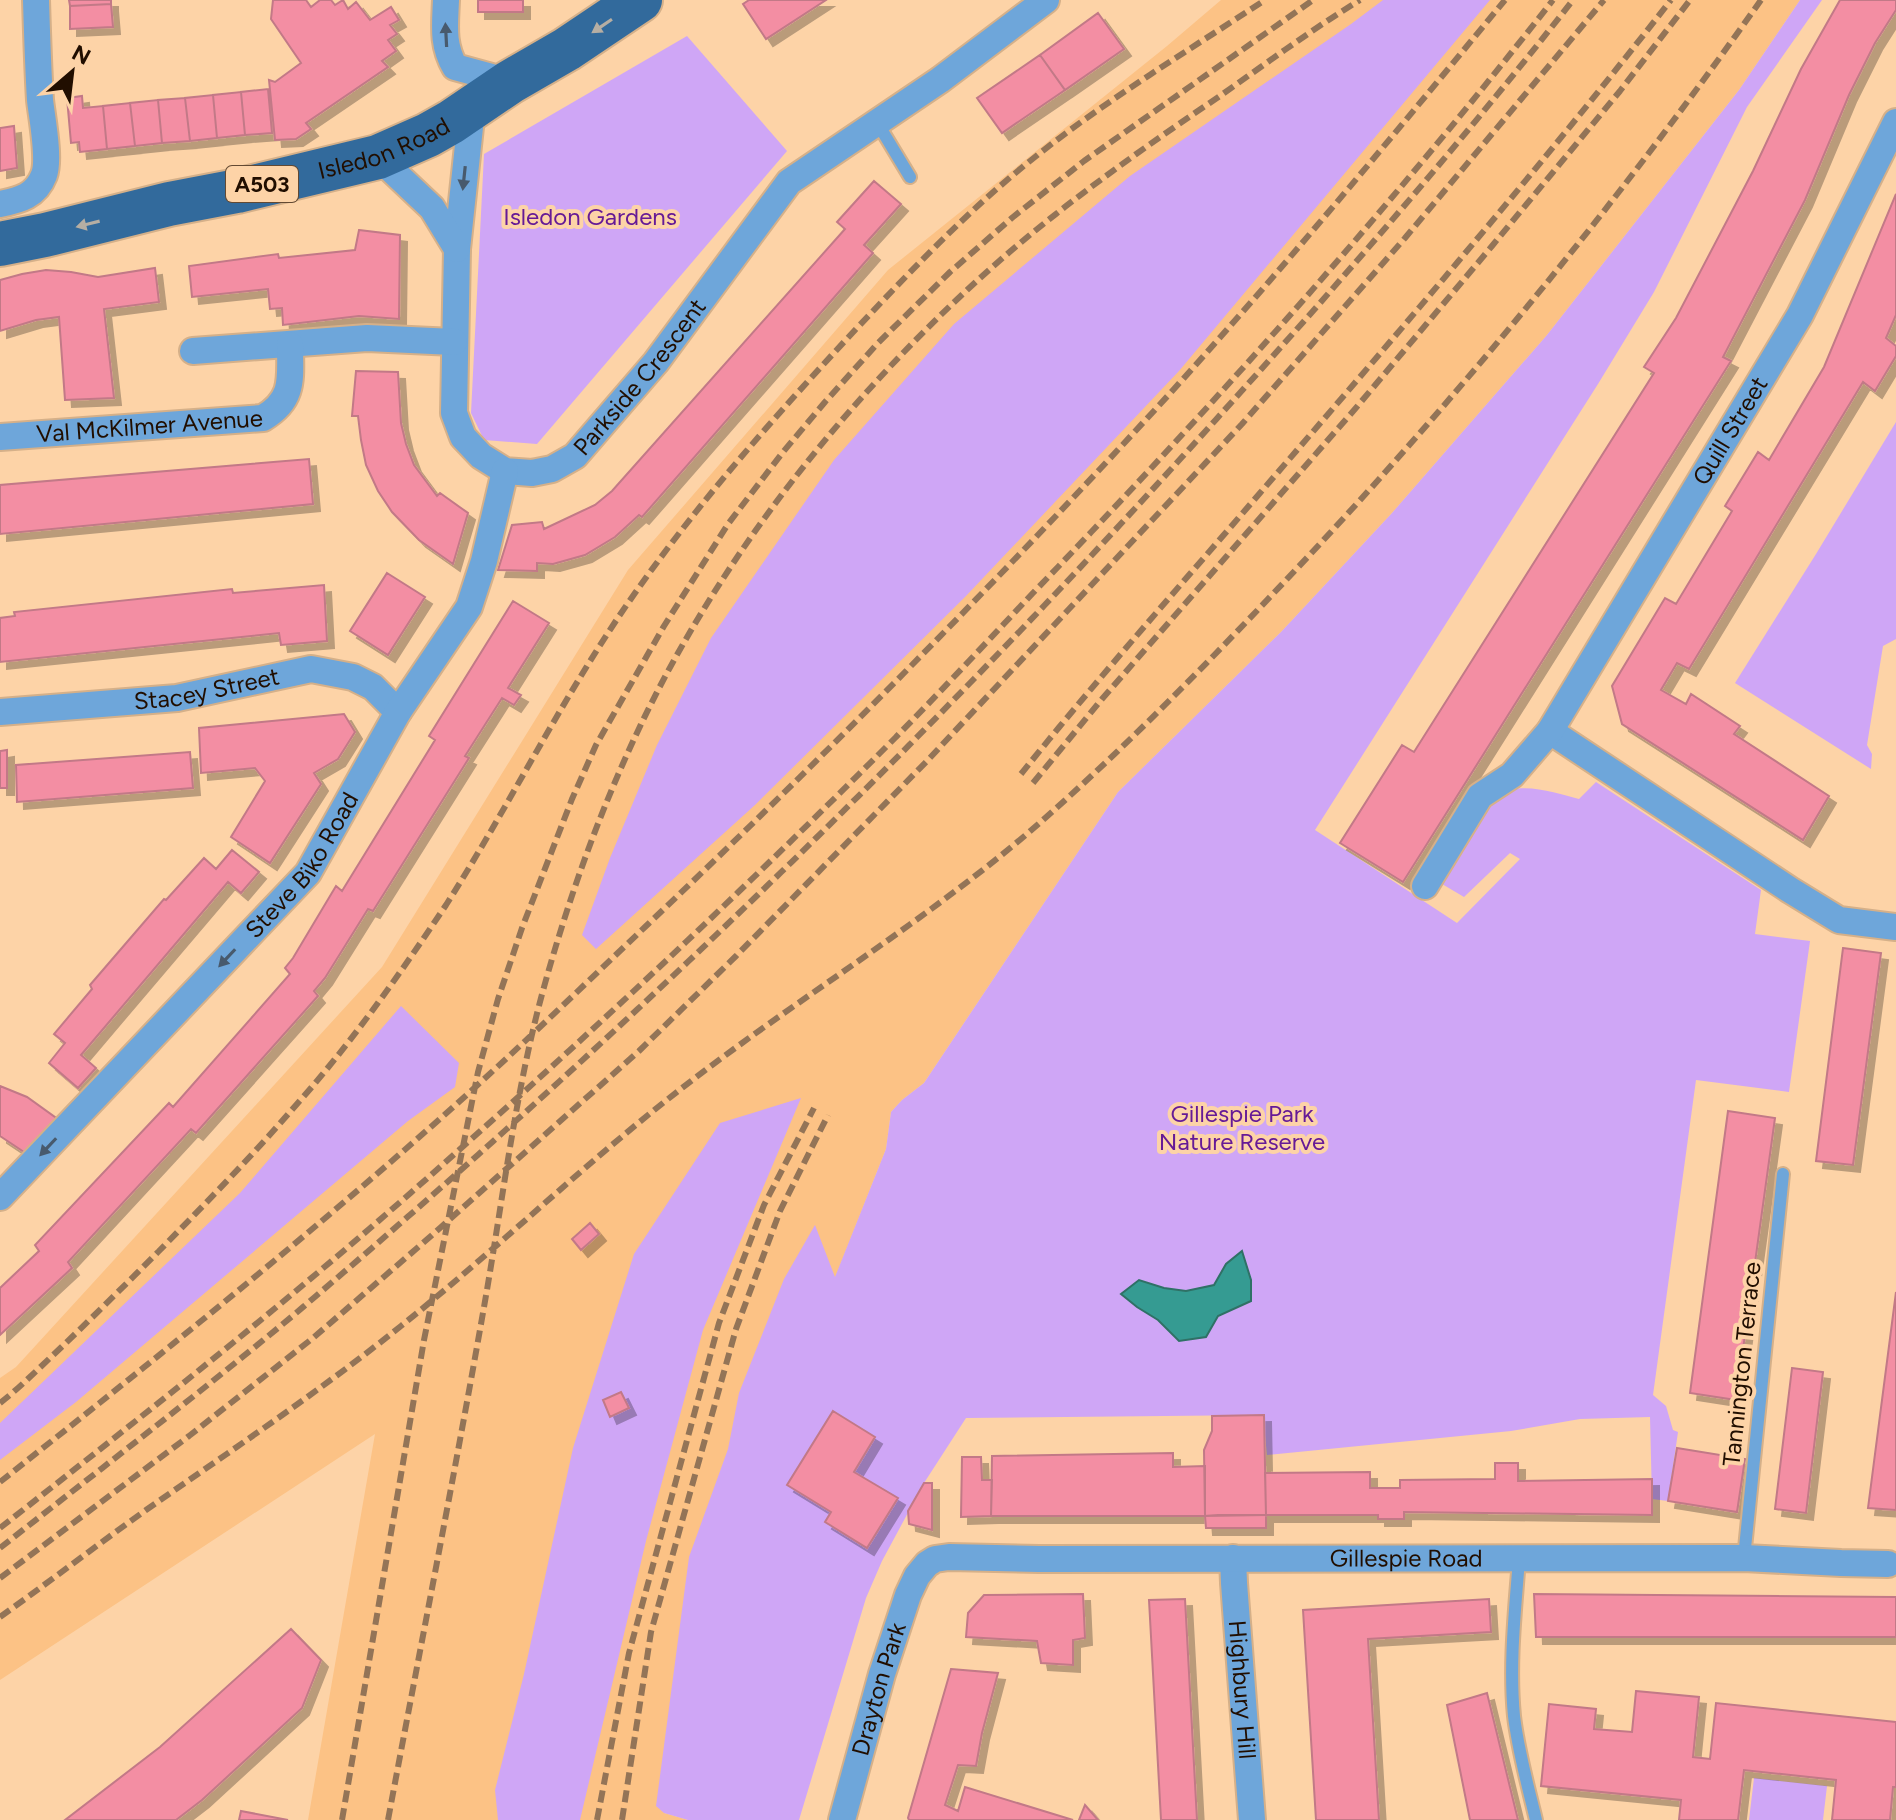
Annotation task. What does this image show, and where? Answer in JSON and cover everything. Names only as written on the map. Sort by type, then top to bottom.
[{"type":"highway","name":"Isledon Road","points":[[0,244],[378,157],[428,135],[640,0]]},
{"type":"street","points":[[0,204],[31,195],[44,174],[36,0]]},
{"type":"street","points":[[446,0],[444,33],[447,53],[455,67],[510,82]]},
{"type":"street","name":"Parkside Crescent","points":[[505,471],[532,473],[552,469],[575,456],[656,362],[789,182],[878,124],[1046,0]]},
{"type":"street","points":[[472,108],[457,249],[454,413],[463,437],[481,456],[505,471]]},
{"type":"street","name":"Quill Street","points":[[1425,886],[1480,796],[1512,775],[1550,731],[1800,315],[1896,122]]},
{"type":"street","points":[[378,157],[432,208],[457,249]]},
{"type":"street","points":[[193,351],[367,338],[454,342]]},
{"type":"street","name":"Val McKilmer Avenue","points":[[0,437],[263,418],[276,410],[286,398],[290,383],[290,345]]},
{"type":"street","name":"Steve Biko Road","points":[[1,1193],[308,873],[398,712],[469,607],[484,561],[505,471]]},
{"type":"street","name":"Stacey Street","points":[[0,712],[177,698],[311,669],[353,677],[373,687],[398,712]]},
{"type":"street","points":[[1550,731],[1839,920],[1896,927]]},
{"type":"street","name":"Gillespie Road","points":[[927,1564],[949,1557],[1744,1558],[1888,1564]]},
{"type":"street","name":"Highbury Hill","points":[[1233,1558],[1252,1820]]},
{"type":"street","name":"Drayton Park","points":[[842,1820],[882,1674],[908,1595],[927,1564]]},
{"type":"lane","points":[[878,124],[910,177]]},
{"type":"lane","name":"Tannington Terrace","points":[[1744,1558],[1783,1174]]},
{"type":"lane","points":[[1519,1559],[1512,1640],[1514,1714],[1536,1820]]},
{"type":"shaded area","points":[[1221,0],[1800,0],[1739,90],[1547,335],[1392,513],[1281,632],[1118,792],[924,1083],[891,1112],[886,1149],[801,1364],[664,1813],[688,1820],[308,1820],[375,1434],[0,1680],[0,1378],[16,1367],[382,967],[628,570],[888,270]]},
{"type":"green space","points":[[1383,0],[1490,0],[1179,371],[966,596],[755,805],[596,949],[582,935],[657,745],[711,638],[834,460],[954,324],[1130,176]]},
{"type":"green space","name":"Gillespie Park Nature Reserve","points":[[1800,0],[1822,0],[1747,107],[1654,292],[1598,384],[1315,830],[1457,923],[1520,859],[1510,853],[1464,897],[1442,884],[1472,831],[1492,804],[1502,795],[1519,788],[1545,790],[1579,799],[1596,782],[1761,890],[1755,934],[1810,941],[1789,1092],[1696,1080],[1653,1395],[1666,1406],[1673,1430],[1678,1432],[1668,1501],[1652,1499],[1650,1417],[1580,1419],[1511,1431],[1267,1455],[1263,1415],[966,1418],[924,1483],[866,1598],[799,1820],[688,1820],[664,1813],[656,1806],[689,1557],[728,1449],[739,1393],[784,1279],[815,1225],[835,1277],[886,1149],[891,1112],[924,1083],[1118,792],[1281,632],[1392,513],[1547,335],[1739,90]]},
{"type":"green space","name":"Isledon Gardens","points":[[687,36],[787,151],[537,444],[484,440],[471,413],[484,154]]},
{"type":"green space","points":[[1896,422],[1896,639],[1883,646],[1867,745],[1872,754],[1871,769],[1735,683]]},
{"type":"green space","points":[[401,1006],[459,1063],[455,1087],[408,1121],[76,1402],[0,1460],[0,1423],[240,1193]]},
{"type":"green space","points":[[801,1098],[703,1330],[646,1541],[580,1820],[498,1820],[495,1790],[524,1674],[573,1448],[634,1254],[720,1123]]},
{"type":"green space","points":[[1754,1778],[1827,1786],[1823,1820],[1749,1820]]},
{"type":"water","points":[[1242,1251],[1251,1280],[1251,1301],[1218,1316],[1206,1337],[1179,1341],[1158,1320],[1121,1294],[1139,1280],[1186,1291],[1214,1285],[1226,1264]]},
{"type":"building","points":[[69,0],[111,0],[111,4],[70,6]]},
{"type":"building","points":[[273,0],[306,0],[311,7],[320,0],[331,0],[335,5],[343,0],[348,9],[356,2],[370,20],[391,7],[399,20],[390,25],[397,34],[388,40],[396,51],[382,61],[388,67],[306,123],[311,129],[296,139],[275,140],[269,80],[275,82],[301,63],[271,19]]},
{"type":"building","points":[[478,0],[523,0],[523,12],[478,12]]},
{"type":"building","points":[[749,0],[826,0],[766,39],[743,4]]},
{"type":"building","points":[[1840,0],[1896,0],[1896,10],[1875,43],[1849,95],[1805,200],[1723,357],[1731,361],[1403,882],[1340,843],[1402,745],[1414,752],[1654,373],[1644,367],[1676,318],[1753,171],[1801,69]]},
{"type":"building","points":[[111,4],[113,27],[70,29],[70,6]]},
{"type":"building","points":[[1098,13],[1124,49],[1065,90],[1040,55]]},
{"type":"building","points":[[1040,55],[1065,90],[1002,133],[977,98]]},
{"type":"building","points":[[268,89],[272,133],[245,135],[241,92]]},
{"type":"building","points":[[241,92],[245,135],[217,138],[213,95]]},
{"type":"building","points":[[213,95],[217,138],[190,141],[185,98]]},
{"type":"building","points":[[82,96],[83,108],[103,106],[107,149],[80,152],[79,142],[71,143],[67,98]]},
{"type":"building","points":[[185,98],[190,141],[162,143],[158,100]]},
{"type":"building","points":[[158,100],[162,143],[135,146],[130,103]]},
{"type":"building","points":[[130,103],[135,146],[107,149],[103,106]]},
{"type":"building","points":[[14,126],[17,168],[0,171],[0,128]]},
{"type":"building","points":[[874,181],[901,204],[864,245],[873,253],[642,517],[639,515],[615,537],[585,555],[553,564],[537,563],[537,571],[498,570],[512,525],[542,522],[544,529],[595,505],[612,491],[845,229],[837,222]]},
{"type":"building","points":[[1896,194],[1896,315],[1886,338],[1896,346],[1896,356],[1875,391],[1863,382],[1689,669],[1677,663],[1661,690],[1686,704],[1691,694],[1740,726],[1734,734],[1829,796],[1803,840],[1622,724],[1612,686],[1665,598],[1676,604],[1732,511],[1725,506],[1758,452],[1769,460],[1824,367]]},
{"type":"building","points":[[359,230],[400,235],[399,319],[359,316],[283,325],[282,308],[270,309],[268,289],[192,297],[189,266],[278,254],[279,258],[355,250]]},
{"type":"building","points":[[155,268],[159,302],[104,309],[114,398],[65,400],[59,317],[0,331],[0,280],[46,270],[98,277]]},
{"type":"building","points":[[356,371],[398,372],[401,423],[414,465],[437,496],[440,493],[468,513],[453,564],[419,540],[392,512],[378,491],[366,465],[358,416],[352,416]]},
{"type":"building","points":[[309,459],[313,504],[0,534],[0,485]]},
{"type":"building","points":[[387,573],[425,597],[388,655],[350,631]]},
{"type":"building","points":[[324,585],[327,641],[281,645],[279,633],[0,662],[0,618],[15,616],[14,612],[232,589],[233,593]]},
{"type":"building","points":[[513,601],[549,623],[508,688],[521,695],[514,705],[502,698],[465,756],[469,758],[373,911],[368,909],[314,991],[318,996],[196,1133],[191,1129],[68,1262],[72,1268],[0,1335],[0,1288],[39,1251],[35,1245],[169,1103],[173,1107],[290,974],[285,968],[336,886],[342,891],[435,740],[429,736]]},
{"type":"building","points":[[344,714],[355,732],[338,759],[314,773],[321,784],[270,863],[231,837],[265,781],[255,768],[201,773],[199,728]]},
{"type":"building","points":[[7,750],[7,788],[0,788],[0,751]]},
{"type":"building","points":[[190,752],[193,788],[17,802],[16,765]]},
{"type":"building","points":[[232,850],[259,872],[241,893],[228,882],[81,1055],[96,1068],[78,1088],[49,1063],[65,1043],[54,1034],[92,989],[90,985],[164,899],[204,858],[216,869]]},
{"type":"building","points":[[1843,948],[1881,953],[1853,1165],[1816,1161]]},
{"type":"building","points":[[0,1086],[27,1097],[59,1120],[27,1154],[0,1136]]},
{"type":"building","points":[[1728,1111],[1775,1118],[1736,1400],[1690,1393]]},
{"type":"building","points":[[590,1223],[599,1234],[581,1250],[572,1239]]},
{"type":"building","points":[[1896,1292],[1896,1510],[1868,1508]]},
{"type":"building","points":[[1792,1368],[1823,1372],[1806,1513],[1775,1509]]},
{"type":"building","points":[[621,1392],[629,1408],[610,1417],[603,1400]]},
{"type":"building","points":[[833,1411],[875,1437],[854,1472],[898,1498],[867,1548],[825,1522],[831,1512],[787,1485]]},
{"type":"building","points":[[1264,1415],[1266,1515],[1205,1516],[1204,1450],[1212,1431],[1212,1416]]},
{"type":"building","points":[[1677,1448],[1745,1459],[1737,1512],[1668,1501]]},
{"type":"building","points":[[1173,1453],[1173,1467],[1205,1466],[1205,1516],[991,1516],[992,1456]]},
{"type":"building","points":[[962,1457],[981,1457],[982,1480],[992,1480],[991,1516],[961,1517]]},
{"type":"building","points":[[1495,1463],[1518,1463],[1518,1481],[1652,1479],[1652,1515],[1404,1512],[1404,1519],[1378,1519],[1378,1515],[1266,1515],[1265,1473],[1370,1472],[1370,1488],[1400,1488],[1400,1480],[1495,1479]]},
{"type":"building","points":[[924,1483],[932,1483],[932,1530],[909,1524],[908,1511]]},
{"type":"building","points":[[1266,1515],[1266,1528],[1206,1528],[1205,1516]]},
{"type":"building","points":[[1083,1594],[1085,1638],[1073,1640],[1073,1665],[1041,1663],[1037,1641],[966,1637],[968,1613],[984,1595]]},
{"type":"building","points":[[1534,1594],[1896,1597],[1896,1637],[1536,1637]]},
{"type":"building","points":[[1185,1599],[1197,1820],[1161,1820],[1149,1600]]},
{"type":"building","points":[[1489,1599],[1491,1632],[1368,1639],[1379,1820],[1316,1820],[1303,1610]]},
{"type":"building","points":[[291,1629],[321,1660],[302,1708],[202,1800],[176,1820],[65,1820],[160,1747]]},
{"type":"building","points":[[951,1669],[998,1673],[976,1766],[958,1765],[945,1805],[958,1811],[965,1787],[1073,1820],[909,1820]]},
{"type":"building","points":[[1636,1691],[1699,1697],[1693,1757],[1710,1759],[1716,1703],[1896,1722],[1896,1787],[1893,1787],[1890,1820],[1832,1820],[1836,1780],[1744,1770],[1738,1820],[1679,1820],[1681,1800],[1541,1786],[1549,1704],[1596,1709],[1594,1729],[1632,1732]]},
{"type":"building","points":[[1487,1693],[1518,1820],[1470,1820],[1447,1705]]},
{"type":"building","points":[[1085,1805],[1098,1820],[1079,1820]]},
{"type":"building","points":[[241,1811],[288,1820],[239,1820]]},
{"type":"railway","points":[[0,1403],[78,1332],[194,1215],[263,1142],[337,1056],[446,905],[585,669],[635,593],[713,490],[798,392],[933,249],[1013,175],[1105,105],[1265,0]]},
{"type":"railway","points":[[342,1820],[424,1340],[478,1072],[522,928],[596,745],[664,626],[728,524],[783,452],[878,343],[950,272],[1084,161],[1313,0]]},
{"type":"railway","points":[[388,1820],[534,1026],[568,906],[597,827],[667,673],[697,620],[764,518],[840,422],[923,332],[996,263],[1088,189],[1360,0]]},
{"type":"railway","points":[[0,1482],[228,1299],[451,1109],[781,796],[980,595],[1174,389],[1300,245],[1505,0]]},
{"type":"railway","points":[[0,1528],[223,1351],[387,1213],[615,1009],[841,792],[964,666],[1235,377],[1365,229],[1553,0]]},
{"type":"railway","points":[[0,1548],[296,1313],[418,1208],[657,991],[773,880],[1001,651],[1220,415],[1400,210],[1573,0]]},
{"type":"railway","points":[[0,1578],[313,1338],[639,1051],[736,956],[926,762],[1242,424],[1405,238],[1604,0]]},
{"type":"railway","points":[[1021,774],[1468,249],[1671,0]]},
{"type":"railway","points":[[1033,783],[1492,246],[1620,91],[1690,0]]},
{"type":"railway","points":[[0,1617],[370,1350],[668,1099],[940,902],[1062,803],[1128,741],[1287,579],[1475,370],[1593,225],[1761,0]]},
{"type":"railway","points":[[597,1820],[629,1653],[719,1323],[764,1205],[814,1108]]},
{"type":"railway","points":[[622,1820],[651,1632],[736,1329],[780,1211],[828,1115]]}]
